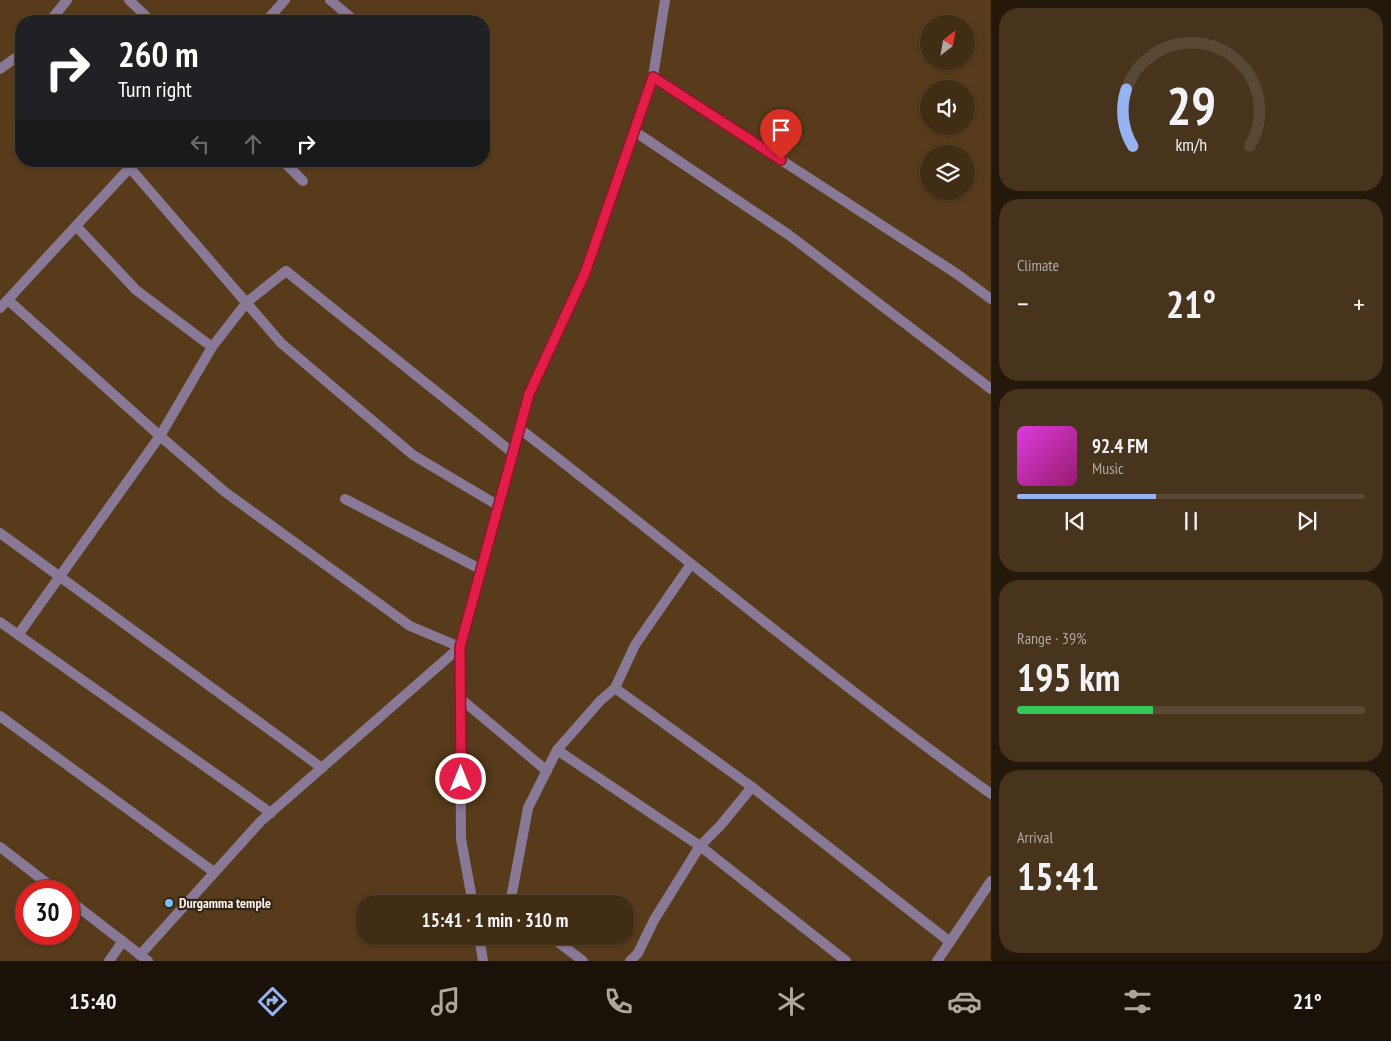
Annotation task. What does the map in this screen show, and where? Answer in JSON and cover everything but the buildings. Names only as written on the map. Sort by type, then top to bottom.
[{"type":"street","points":[[55,15],[67,0]]},
{"type":"street","points":[[129,0],[145,15]]},
{"type":"street","points":[[271,15],[285,0]]},
{"type":"street","points":[[330,0],[348,15]]},
{"type":"street","points":[[471,895],[461,839],[460,647],[529,394],[585,273],[653,77],[666,0]]},
{"type":"street","points":[[0,69],[15,58]]},
{"type":"street","points":[[653,77],[957,274],[991,299]]},
{"type":"street","points":[[634,131],[789,235],[991,389]]},
{"type":"street","points":[[0,308],[130,167]]},
{"type":"street","points":[[135,167],[281,343],[413,455],[499,506]]},
{"type":"street","points":[[289,167],[302,181]]},
{"type":"street","points":[[76,226],[136,290],[212,347]]},
{"type":"street","points":[[18,635],[160,436],[212,347],[247,302],[286,271],[513,453]]},
{"type":"street","points":[[8,300],[225,492],[410,626],[460,647]]},
{"type":"street","points":[[520,429],[928,749],[991,794]]},
{"type":"street","points":[[345,499],[482,570]]},
{"type":"street","points":[[0,533],[322,768]]},
{"type":"street","points":[[512,895],[528,808],[557,750],[600,701],[616,688],[635,645],[691,564]]},
{"type":"street","points":[[0,622],[271,812]]},
{"type":"street","points":[[80,908],[144,958],[214,872],[261,821],[460,647]]},
{"type":"street","points":[[616,688],[752,786],[950,942]]},
{"type":"street","points":[[461,699],[547,771]]},
{"type":"street","points":[[0,716],[214,872]]},
{"type":"street","points":[[557,750],[700,846],[846,961]]},
{"type":"street","points":[[630,961],[638,953],[654,920],[700,846],[720,826],[752,786]]},
{"type":"street","points":[[0,847],[43,880]]},
{"type":"street","points":[[937,961],[991,881]]},
{"type":"street","points":[[109,961],[123,941]]},
{"type":"street","points":[[480,945],[483,961]]},
{"type":"street","points":[[562,945],[583,961]]},
{"type":"place","name":"Durgamma temple","points":[[169,903]]},
{"type":"route","points":[[461,779],[460,647],[529,394],[585,273],[653,77],[781,160]]}]
